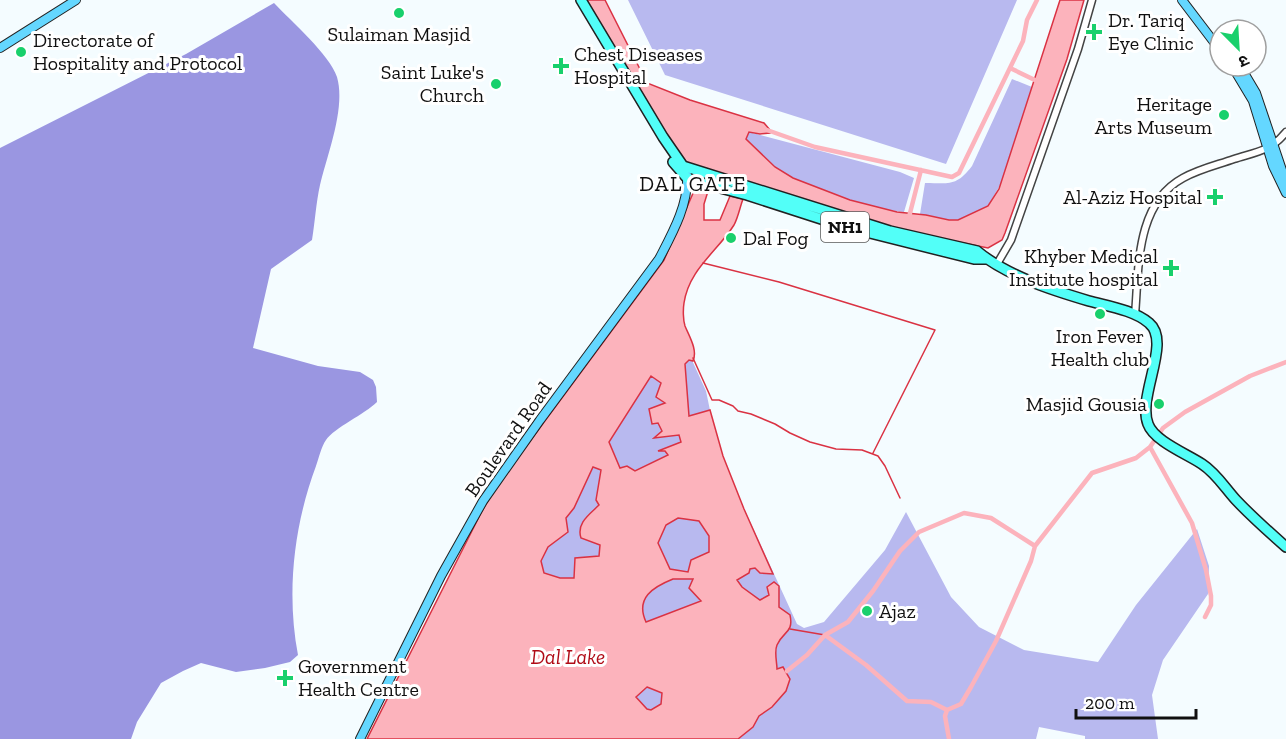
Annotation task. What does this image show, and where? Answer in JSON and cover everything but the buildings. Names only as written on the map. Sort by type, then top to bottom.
[{"type":"highway","points":[[578,0],[675,165],[691,174]]},
{"type":"highway","name":"NH1","points":[[691,174],[791,205]]},
{"type":"highway","name":"NH1","points":[[691,174],[705,184],[977,251],[987,259],[1049,287],[1135,315],[1148,322],[1157,337],[1157,349],[1149,381],[1146,418],[1151,427],[1161,438],[1209,463],[1239,498],[1286,542]]},
{"type":"highway","name":"NH1","points":[[1182,450],[1208,468],[1240,504],[1286,548]]},
{"type":"main road","points":[[0,48],[76,0]]},
{"type":"main road","points":[[1182,0],[1208,34]]},
{"type":"main road","points":[[1188,0],[1208,26]]},
{"type":"main road","points":[[1239,78],[1253,101],[1286,182]]},
{"type":"main road","points":[[1247,78],[1256,93],[1277,176],[1286,193]]},
{"type":"main road","name":"Boulevard Road","points":[[360,739],[441,576],[483,501],[659,259],[686,197],[691,174]]},
{"type":"street","points":[[997,264],[1011,240],[1078,49],[1092,0]]},
{"type":"street","points":[[1135,315],[1142,234],[1162,197],[1183,178],[1270,147],[1286,132]]},
{"type":"shaded area","points":[[628,0],[1017,0],[946,164],[665,75]]},
{"type":"shaded area","points":[[274,3],[333,68],[337,77],[339,103],[319,192],[312,240],[271,269],[253,348],[318,366],[360,372],[373,380],[377,402],[330,435],[321,449],[308,488],[294,559],[294,631],[298,655],[290,662],[265,668],[236,672],[201,663],[183,671],[161,683],[137,722],[131,739],[0,739],[0,148],[186,54]]},
{"type":"shaded area","points":[[1012,79],[1032,87],[1003,180],[988,206],[958,220],[920,214],[925,183],[956,181],[972,166]]},
{"type":"shaded area","points":[[749,132],[900,172],[914,178],[904,212],[873,207],[838,197],[789,176],[772,165],[746,139]]},
{"type":"shaded area","points":[[665,301],[706,391],[719,454],[797,624],[804,628],[824,622],[885,550],[906,512],[951,597],[979,627],[1024,650],[1098,662],[1136,605],[1197,529],[1209,566],[1208,594],[1163,660],[1152,695],[1158,739],[1085,739],[1085,736],[1039,727],[1036,739],[463,739],[519,536]]},
{"type":"water","name":"Dal Lake","points":[[583,0],[605,0],[647,83],[690,100],[764,123],[770,133],[749,132],[746,139],[775,167],[793,178],[850,200],[897,212],[958,220],[988,206],[999,189],[1060,0],[1084,0],[1067,59],[1005,233],[1002,240],[988,248],[894,229],[707,173],[703,186],[709,188],[704,204],[704,220],[720,220],[730,196],[743,199],[734,225],[704,261],[687,291],[684,321],[694,352],[693,361],[689,360],[685,364],[689,416],[710,410],[723,456],[773,574],[760,573],[755,568],[750,569],[749,573],[737,580],[742,587],[760,600],[769,595],[767,587],[774,582],[779,586],[779,607],[790,615],[791,621],[789,629],[779,640],[776,651],[777,669],[783,667],[790,679],[786,691],[772,707],[759,716],[753,727],[738,739],[367,739],[496,487],[664,260],[697,184],[699,170],[682,161]],"holes":[[[651,376],[661,383],[656,397],[665,403],[649,409],[652,424],[658,423],[662,431],[654,438],[679,435],[681,442],[658,451],[665,451],[668,455],[635,471],[627,466],[620,468],[609,442]],[[593,467],[601,470],[596,500],[599,505],[585,519],[580,528],[581,538],[600,545],[599,556],[575,558],[574,578],[560,578],[544,573],[541,561],[548,547],[568,532],[566,518],[574,508]],[[678,518],[699,521],[709,536],[709,552],[691,560],[688,572],[670,569],[658,543],[666,525]],[[673,579],[693,579],[689,588],[701,601],[646,622],[643,614],[644,600],[659,586]],[[647,687],[662,693],[661,704],[651,710],[647,709],[636,697]]]},
{"type":"waterway","points":[[767,130],[815,147],[952,177],[959,173],[1023,41],[1027,20],[1037,0]]},
{"type":"waterway","points":[[1010,68],[1039,82]]},
{"type":"waterway","points":[[909,217],[921,170]]},
{"type":"waterway","points":[[703,263],[779,282],[935,330],[873,453]]},
{"type":"waterway","points":[[693,358],[712,400],[719,400],[733,406],[738,411],[775,424],[810,442],[836,449],[862,450],[878,456],[900,498]]},
{"type":"waterway","points":[[949,739],[945,716],[947,710],[961,704],[996,641],[1031,561],[1035,546],[1092,473],[1136,458],[1150,447],[1163,428],[1185,412],[1250,376],[1286,362]]},
{"type":"waterway","points":[[1150,447],[1192,523],[1211,596],[1211,605],[1205,617]]},
{"type":"waterway","points":[[787,671],[807,655],[825,635],[848,622],[873,591],[900,551],[919,532],[964,513],[991,518],[1035,546]]},
{"type":"waterway","points":[[790,629],[825,635]]},
{"type":"waterway","points":[[825,635],[866,665],[907,701],[931,702],[947,710]]},
{"type":"place","name":"Sulaiman Masjid","points":[[399,13]]},
{"type":"place","name":"Dr. Tariq Eye Clinic","points":[[1094,32]]},
{"type":"place","name":"Directorate of Hospitality and Protocol","points":[[21,52]]},
{"type":"place","name":"Chest Diseases Hospital","points":[[561,66]]},
{"type":"place","name":"Saint Luke's Church","points":[[496,84]]},
{"type":"place","name":"Heritage Arts Museum","points":[[1224,115]]},
{"type":"place","name":"Al-Aziz Hospital","points":[[1215,197]]},
{"type":"place","name":"Dal Fog","points":[[731,238]]},
{"type":"place","name":"Khyber Medical Institute hospital","points":[[1171,268]]},
{"type":"place","name":"Iron Fever Health club","points":[[1100,314]]},
{"type":"place","name":"Masjid Gousia","points":[[1159,404]]},
{"type":"place","name":"Ajaz","points":[[867,611]]},
{"type":"place","name":"Government Health Centre","points":[[285,678]]},
{"type":"district","name":"DAL GATE","points":[[693,184]]}]
